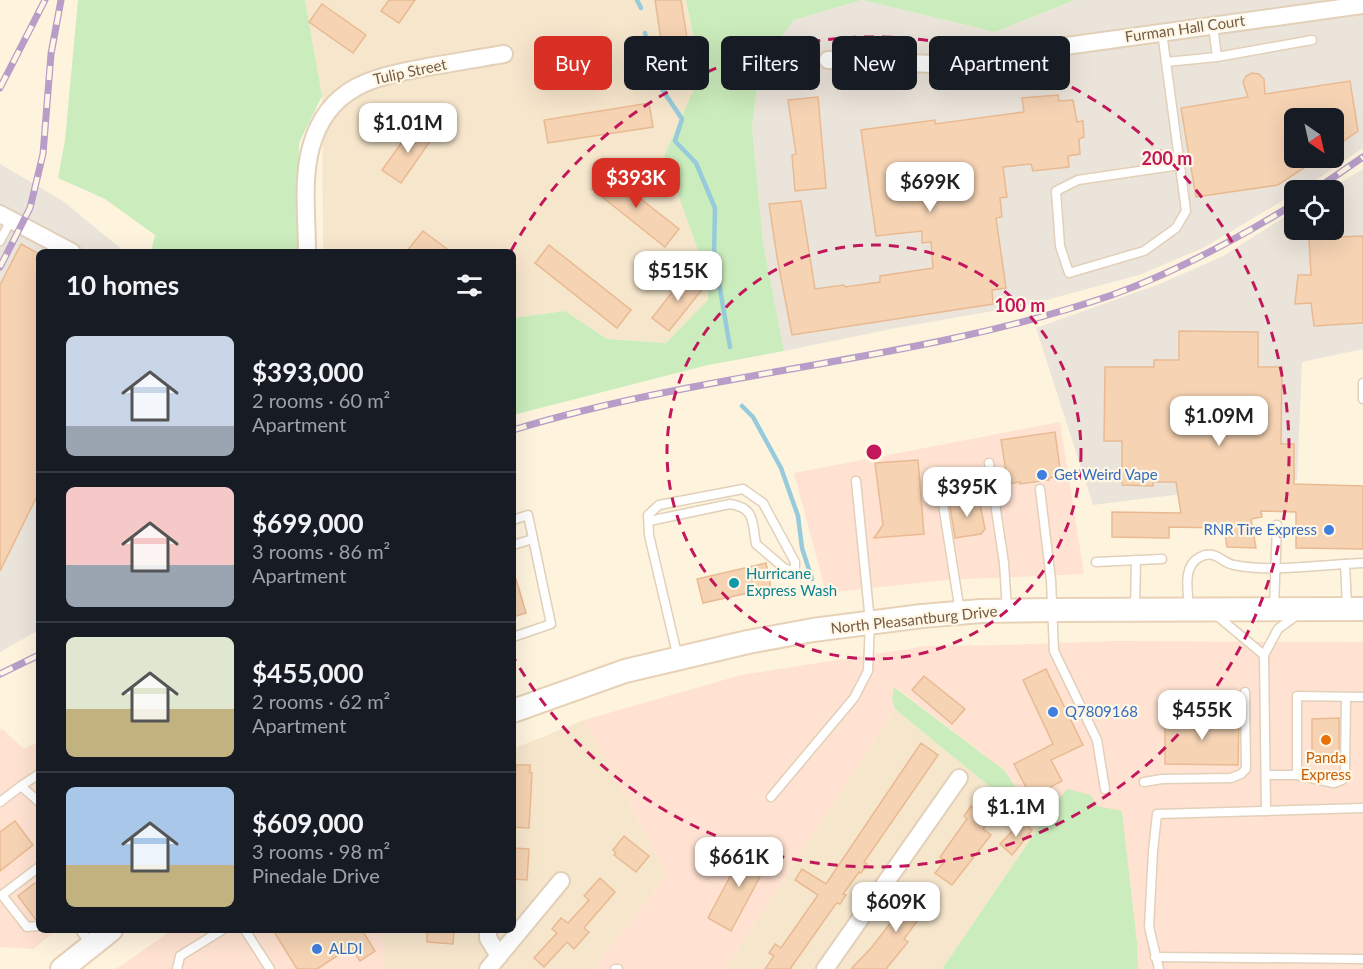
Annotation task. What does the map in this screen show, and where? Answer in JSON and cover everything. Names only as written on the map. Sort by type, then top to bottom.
[{"type":"main road","name":"North Pleasantburg Drive","points":[[516,710],[625,671],[748,642],[870,622],[1007,611],[1355,608]]},
{"type":"main road","points":[[62,969],[86,937]]},
{"type":"street","name":"Furman Hall Court","points":[[828,60],[936,64],[1363,5]]},
{"type":"street","name":"Tulip Street","points":[[307,249],[308,163],[311,146],[319,126],[336,102],[354,88],[375,77],[504,54]]},
{"type":"street","points":[[5,217],[66,249]]},
{"type":"street","points":[[825,969],[959,778]]},
{"type":"street","points":[[488,969],[561,881]]},
{"type":"street","points":[[488,933],[488,938],[499,956]]},
{"type":"lane","points":[[1213,25],[1217,57]]},
{"type":"lane","points":[[1162,32],[1180,165],[1186,211],[1176,228],[1144,251],[1069,273],[1060,246],[1056,191],[1078,180],[1180,165]]},
{"type":"lane","points":[[1166,62],[1217,57],[1312,40]]},
{"type":"lane","points":[[0,241],[5,217]]},
{"type":"lane","points":[[1363,382],[1363,399]]},
{"type":"lane","points":[[989,463],[1004,563],[1007,611]]},
{"type":"lane","points":[[938,472],[960,613]]},
{"type":"lane","points":[[771,797],[854,698],[868,671],[870,622],[856,481]]},
{"type":"lane","points":[[649,521],[730,504],[742,506],[749,513],[753,522],[756,544],[784,568],[792,571],[795,569],[792,554],[763,502],[743,489],[659,505],[648,515],[649,535],[678,658]]},
{"type":"lane","points":[[1040,489],[1053,610],[1054,651],[1097,740],[1105,789]]},
{"type":"lane","points":[[516,519],[528,515],[551,624],[516,636]]},
{"type":"lane","points":[[1274,608],[1276,525]]},
{"type":"lane","points":[[516,544],[533,539]]},
{"type":"lane","points":[[1264,655],[1238,631],[1198,608],[1187,579],[1190,564],[1201,555],[1218,556],[1231,565],[1275,568],[1363,563]]},
{"type":"lane","points":[[1096,562],[1162,559]]},
{"type":"lane","points":[[1135,609],[1136,560]]},
{"type":"lane","points":[[1346,564],[1355,608]]},
{"type":"lane","points":[[1266,811],[1264,655],[1278,629],[1310,608]]},
{"type":"lane","points":[[1144,782],[1162,779],[1231,778],[1241,774],[1246,769],[1245,692]]},
{"type":"lane","points":[[1297,775],[1297,696],[1363,697]]},
{"type":"lane","points":[[1266,775],[1297,775],[1334,783],[1342,780],[1345,771],[1346,697]]},
{"type":"lane","points":[[0,802],[36,776]]},
{"type":"lane","points":[[21,786],[36,799]]},
{"type":"lane","points":[[1159,969],[1149,927],[1157,814],[1363,808]]},
{"type":"lane","points":[[36,870],[1,896],[27,927],[36,926]]},
{"type":"lane","points":[[26,878],[32,885]]},
{"type":"lane","points":[[177,969],[180,956],[217,933]]},
{"type":"lane","points":[[247,933],[270,969]]},
{"type":"lane","points":[[1155,957],[1363,959]]},
{"type":"shaded area","points":[[305,0],[686,0],[693,36],[624,36],[624,90],[693,90],[664,156],[709,281],[709,300],[666,343],[607,339],[565,311],[516,318],[516,249],[323,249],[322,96]]},
{"type":"shaded area","points":[[862,0],[995,32],[1075,0],[1363,0],[1363,148],[1344,161],[1344,108],[1284,108],[1284,168],[1334,168],[1316,180],[1284,180],[1284,200],[1203,248],[1139,275],[1028,305],[901,327],[784,351],[763,242],[752,127],[757,90],[820,90],[820,36],[782,36],[794,20]]},
{"type":"shaded area","points":[[0,164],[63,201],[121,249],[36,249],[36,632],[0,652]]},
{"type":"shaded area","points":[[1363,169],[1363,349],[1302,362],[1297,480],[1093,505],[1036,328],[1162,283],[1223,256],[1284,217],[1284,240],[1344,240],[1344,180]]},
{"type":"shaded area","points":[[1060,422],[1084,574],[946,580],[826,593],[794,473]]},
{"type":"shaded area","points":[[1113,641],[1363,642],[1363,969],[1138,969],[1122,811],[1047,813],[1031,811],[1005,771],[895,687],[892,699],[895,709],[725,969],[593,969],[667,874],[584,720],[741,675],[926,646]]},
{"type":"shaded area","points":[[895,709],[1039,827],[942,969],[725,969]]},
{"type":"shaded area","points":[[584,720],[667,874],[593,969],[384,969],[381,933],[516,933],[516,748]]},
{"type":"shaded area","points":[[2,729],[24,749],[36,743],[36,933],[53,933],[33,949],[0,947],[0,730]]},
{"type":"shaded area","points":[[168,933],[381,933],[383,942],[384,969],[116,969]]},
{"type":"green space","points":[[78,0],[305,0],[322,96],[299,143],[297,249],[152,249],[155,235],[105,199],[58,178],[65,140]]},
{"type":"green space","points":[[686,0],[862,0],[794,20],[782,36],[721,36],[721,90],[757,90],[752,127],[763,242],[784,351],[708,365],[516,414],[516,318],[565,311],[607,339],[666,343],[708,300],[709,281],[664,156],[693,90],[709,90],[709,36],[693,36]]},
{"type":"green space","points":[[862,0],[1075,0],[995,32]]},
{"type":"green space","points":[[894,687],[1005,771],[1031,811],[1047,813],[1067,789],[1091,795],[1097,806],[1122,811],[1138,969],[942,969],[1039,827],[895,709],[892,699]]},
{"type":"building","points":[[389,0],[415,0],[399,23],[381,11]]},
{"type":"building","points":[[655,0],[681,0],[687,36],[660,36]]},
{"type":"building","points":[[322,4],[366,35],[353,53],[309,22]]},
{"type":"building","points":[[1252,73],[1259,74],[1264,79],[1265,94],[1350,81],[1358,131],[1344,141],[1344,108],[1284,108],[1284,168],[1304,168],[1278,185],[1196,197],[1181,108],[1248,97],[1243,82],[1246,76]]},
{"type":"building","points":[[1058,95],[1059,101],[1073,100],[1077,122],[1083,121],[1084,137],[1079,139],[1080,154],[1068,156],[1069,167],[1033,171],[1031,164],[1003,167],[1007,197],[1000,198],[1002,217],[996,218],[1006,288],[992,290],[993,304],[792,335],[769,204],[801,201],[815,289],[880,282],[880,276],[933,268],[931,242],[922,243],[922,231],[876,236],[861,130],[935,120],[935,124],[1024,112],[1022,98]]},
{"type":"building","points":[[818,97],[826,188],[795,191],[792,155],[796,154],[788,100]]},
{"type":"building","points":[[649,103],[653,127],[548,143],[544,120]]},
{"type":"building","points":[[415,124],[433,137],[401,183],[382,170]]},
{"type":"building","points":[[606,172],[679,229],[665,247],[592,189]]},
{"type":"building","points":[[423,231],[447,249],[408,249]]},
{"type":"building","points":[[1363,236],[1363,323],[1314,326],[1311,303],[1295,304],[1298,275],[1311,275],[1309,240],[1344,240],[1344,237]]},
{"type":"building","points":[[21,244],[36,252],[36,498],[0,571],[0,285]]},
{"type":"building","points":[[549,245],[631,310],[617,328],[535,263]]},
{"type":"building","points":[[687,273],[704,287],[669,331],[652,318]]},
{"type":"building","points":[[1179,331],[1258,332],[1258,367],[1282,367],[1281,444],[1294,444],[1294,484],[1363,486],[1363,549],[1296,548],[1296,512],[1261,511],[1262,517],[1251,519],[1256,548],[1227,547],[1224,528],[1169,527],[1169,538],[1112,537],[1112,512],[1181,513],[1176,482],[1153,482],[1153,486],[1122,485],[1122,441],[1104,441],[1105,367],[1154,367],[1154,360],[1179,360]]},
{"type":"building","points":[[1055,432],[1061,476],[1048,478],[1049,480],[1008,484],[1001,440]]},
{"type":"building","points":[[918,460],[924,534],[874,538],[883,525],[875,463]]},
{"type":"building","points":[[979,499],[985,529],[981,534],[955,538],[949,500],[959,502]]},
{"type":"building","name":"Hurricane Express Wash","points":[[766,563],[771,588],[703,603],[697,579]]},
{"type":"building","points":[[516,579],[526,613],[516,616]]},
{"type":"building","name":"Q7809168","points":[[1046,669],[1083,745],[1051,760],[1062,781],[1031,797],[1014,764],[1053,744],[1023,680]]},
{"type":"building","points":[[924,676],[965,709],[952,724],[912,690]]},
{"type":"building","points":[[1165,718],[1239,719],[1238,765],[1165,764]]},
{"type":"building","name":"Panda Express","points":[[1339,718],[1339,759],[1312,759],[1312,719]]},
{"type":"building","points":[[921,743],[938,755],[864,862],[867,864],[843,894],[846,895],[840,904],[835,905],[790,969],[765,969],[774,956],[769,953],[775,944],[781,948],[818,895],[795,880],[802,869],[826,884]]},
{"type":"building","points":[[516,765],[530,765],[530,773],[532,773],[529,828],[516,827]]},
{"type":"building","points":[[982,796],[998,809],[983,829],[991,835],[952,885],[935,873],[945,861],[940,857],[967,819],[964,816]]},
{"type":"building","points":[[15,821],[33,845],[0,871],[0,832]]},
{"type":"building","points":[[1020,823],[1024,823],[1032,830],[1012,855],[1000,844]]},
{"type":"building","points":[[624,836],[649,856],[636,872],[614,855],[616,853],[613,850]]},
{"type":"building","points":[[747,845],[770,858],[731,931],[708,918]]},
{"type":"building","points":[[516,848],[529,849],[527,880],[516,879]]},
{"type":"building","points":[[600,878],[615,892],[584,928],[589,932],[574,949],[567,942],[544,967],[534,958],[557,933],[552,929],[561,918],[568,923],[589,900],[584,896]]},
{"type":"building","points":[[36,882],[36,920],[18,896]]},
{"type":"building","points":[[918,886],[934,898],[904,939],[908,942],[886,969],[851,969],[872,947],[902,908],[900,904],[907,895],[910,897]]},
{"type":"building","name":"ALDI","points":[[275,933],[364,933],[375,951],[360,961],[351,947],[317,969],[297,969]]},
{"type":"building","points":[[427,933],[454,933],[453,944],[427,942]]},
{"type":"waterway","points":[[637,0],[641,8]]},
{"type":"waterway","points":[[645,33],[656,80],[682,119],[675,141],[696,163],[715,208],[714,254],[730,347]]},
{"type":"waterway","points":[[742,406],[753,417],[781,468],[798,516],[802,548],[812,579]]},
{"type":"railway","points":[[0,88],[45,0]]},
{"type":"railway","points":[[0,267],[30,208],[43,154],[51,54],[61,0]]},
{"type":"railway","points":[[1330,180],[1363,157]]},
{"type":"railway","points":[[516,429],[662,393],[889,351],[1039,318],[1112,295],[1159,276],[1251,230],[1284,210]]},
{"type":"railway","points":[[0,674],[36,656]]},
{"type":"place","name":"Get Weird Vape","points":[[1042,475]]},
{"type":"place","name":"RNR Tire Express","points":[[1329,530]]},
{"type":"place","name":"Hurricane Express Wash","points":[[734,583]]},
{"type":"place","name":"Q7809168","points":[[1053,712]]},
{"type":"place","name":"Panda Express","points":[[1326,740]]},
{"type":"place","name":"ALDI","points":[[317,949]]}]
